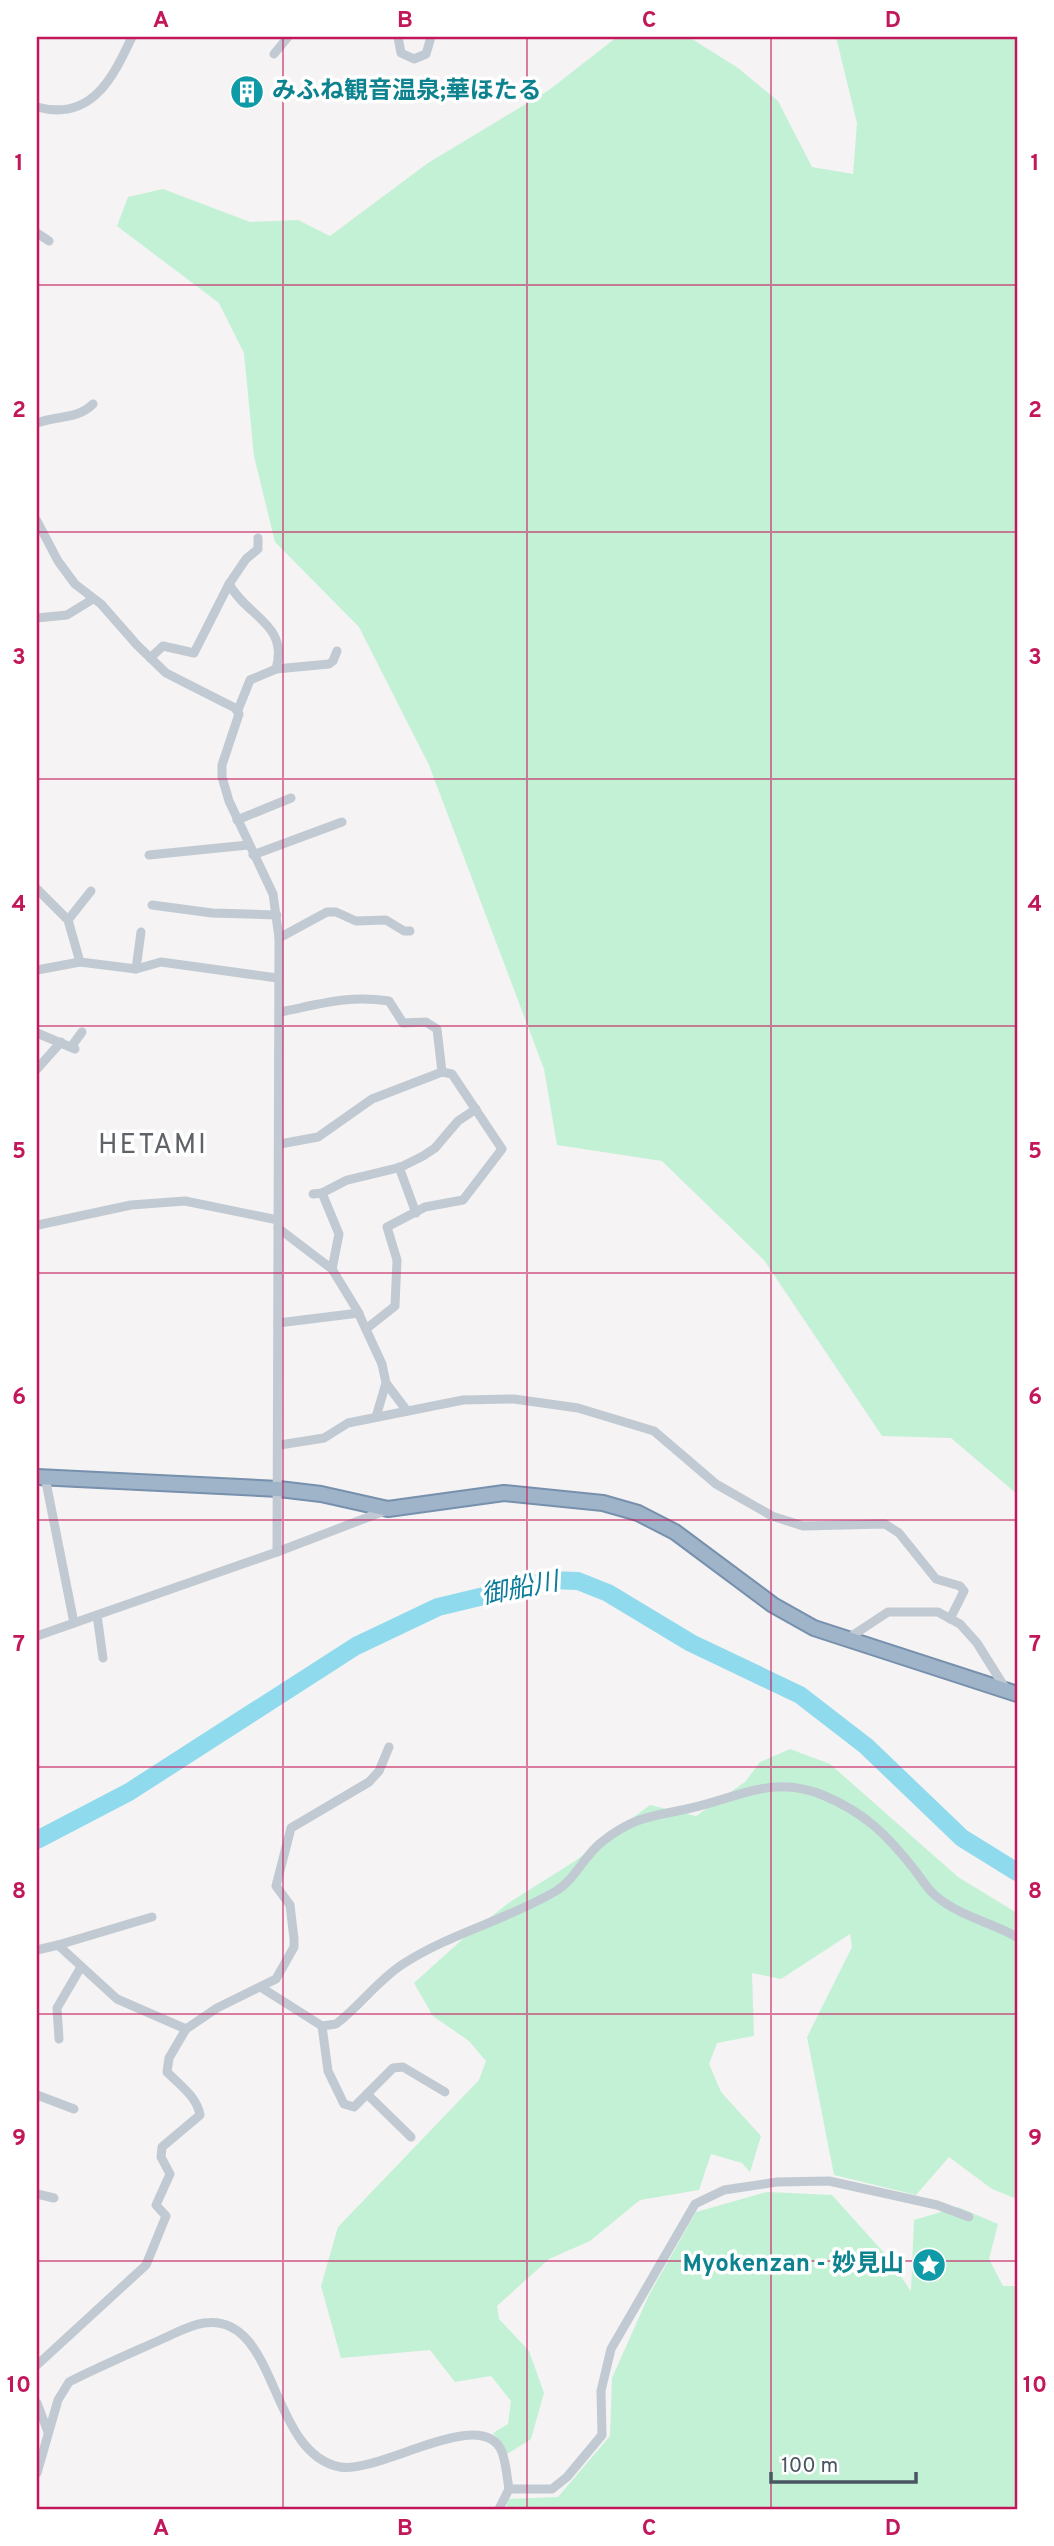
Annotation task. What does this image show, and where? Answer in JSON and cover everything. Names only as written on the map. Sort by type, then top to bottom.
[{"type":"highway","points":[[41,1477],[279,1489],[321,1494],[388,1509],[504,1493],[603,1503],[638,1513],[675,1532],[774,1605],[814,1628],[1012,1692]]},
{"type":"street","points":[[37,107],[53,110],[91,100],[111,79],[132,37]]},
{"type":"street","points":[[274,54],[288,37]]},
{"type":"street","points":[[398,37],[401,53],[414,59],[426,54],[430,49],[431,37]]},
{"type":"street","points":[[37,233],[48,241]]},
{"type":"street","points":[[37,423],[85,412],[93,404]]},
{"type":"street","points":[[37,521],[58,561],[75,584],[93,598],[150,658],[166,673],[237,710]]},
{"type":"street","points":[[150,658],[163,646],[194,653],[229,584],[246,559],[258,549],[258,538]]},
{"type":"street","points":[[229,584],[236,597],[272,631],[279,642],[276,670]]},
{"type":"street","points":[[37,618],[67,615],[93,598]]},
{"type":"street","points":[[277,1552],[280,1445],[279,939],[277,915],[266,877],[248,845],[224,790],[222,765],[238,723],[237,710],[250,680],[276,670],[328,664],[333,662],[337,651]]},
{"type":"street","points":[[237,820],[292,798]]},
{"type":"street","points":[[253,855],[342,822]]},
{"type":"street","points":[[149,855],[248,845]]},
{"type":"street","points":[[37,889],[68,920],[80,962]]},
{"type":"street","points":[[68,920],[91,891]]},
{"type":"street","points":[[152,905],[212,913],[277,915]]},
{"type":"street","points":[[279,939],[327,912],[336,912],[356,921],[386,920],[404,931],[410,931]]},
{"type":"street","points":[[136,969],[141,932]]},
{"type":"street","points":[[37,970],[80,962],[136,969],[161,962],[277,978]]},
{"type":"street","points":[[280,1012],[345,998],[389,1001],[403,1023],[426,1022],[437,1029],[442,1072]]},
{"type":"street","points":[[37,1033],[73,1048],[82,1032]]},
{"type":"street","points":[[37,1069],[61,1042]]},
{"type":"street","points":[[280,1144],[318,1137],[372,1099],[442,1072],[452,1074],[502,1152],[470,1188],[463,1200],[425,1207],[387,1227],[397,1260],[395,1306],[366,1329]]},
{"type":"street","points":[[332,1269],[339,1234],[317,1194],[347,1180],[399,1167],[435,1148],[444,1133],[476,1109]]},
{"type":"street","points":[[399,1167],[416,1213]]},
{"type":"street","points":[[37,1225],[131,1205],[185,1201],[278,1224],[332,1269],[359,1313],[382,1364],[386,1383],[407,1411]]},
{"type":"street","points":[[278,1323],[359,1313]]},
{"type":"street","points":[[376,1418],[386,1383]]},
{"type":"street","points":[[280,1445],[324,1437],[348,1423],[463,1400],[513,1399],[578,1408],[654,1431],[716,1484],[772,1516],[803,1526],[885,1524],[899,1533],[936,1580],[960,1586],[964,1591],[950,1619]]},
{"type":"street","points":[[41,1477],[74,1623]]},
{"type":"street","points":[[37,1636],[277,1552],[388,1509]]},
{"type":"street","points":[[847,1639],[888,1612],[938,1612],[960,1624],[1012,1692]]},
{"type":"street","points":[[97,1615],[103,1658]]},
{"type":"street","points":[[37,2365],[146,2265],[166,2216],[156,2206],[170,2174],[161,2157],[162,2147],[200,2115],[190,2094],[167,2072],[169,2058],[186,2029],[236,1997],[262,1988],[276,1979],[294,1947],[290,1905],[276,1886],[292,1828],[369,1782],[379,1771],[389,1747]]},
{"type":"street","points":[[262,1988],[321,2025],[335,2024],[401,1965],[435,1945],[520,1911],[561,1889],[600,1843],[632,1821],[768,1786],[786,1785],[824,1795],[872,1821],[934,1895],[962,1916],[998,1926],[1017,1937]]},
{"type":"street","points":[[37,1950],[152,1917]]},
{"type":"street","points":[[58,1945],[117,2000],[186,2029]]},
{"type":"street","points":[[59,2039],[57,2008],[81,1967]]},
{"type":"street","points":[[321,2025],[328,2071],[344,2104],[354,2107],[393,2068],[403,2067],[445,2092]]},
{"type":"street","points":[[367,2094],[411,2137]]},
{"type":"street","points":[[37,2095],[74,2109]]},
{"type":"street","points":[[509,2489],[552,2489],[568,2477],[602,2435],[601,2391],[611,2349],[695,2203],[724,2190],[777,2182],[829,2181],[937,2205],[969,2217]]},
{"type":"street","points":[[37,2194],[54,2198]]},
{"type":"street","points":[[37,2473],[58,2400],[69,2382],[182,2330],[213,2322],[241,2332],[249,2341],[264,2366],[283,2412],[306,2447],[323,2461],[339,2467],[356,2468],[386,2462],[457,2435],[481,2434],[493,2440],[502,2451],[509,2489],[499,2509]]},
{"type":"street","points":[[37,2403],[48,2432]]},
{"type":"green space","points":[[617,37],[689,37],[738,68],[778,101],[812,167],[853,174],[857,123],[836,37],[1017,37],[1017,1494],[951,1438],[882,1436],[764,1260],[662,1161],[557,1145],[544,1069],[429,765],[359,627],[275,542],[254,456],[244,353],[219,303],[117,226],[128,197],[163,189],[250,222],[298,220],[330,236],[428,163],[549,90]]},
{"type":"green space","points":[[790,1749],[830,1764],[958,1877],[1017,1913],[1017,2199],[992,2189],[949,2157],[916,2195],[834,2175],[807,2037],[852,1947],[850,1934],[781,1979],[752,1973],[754,2036],[717,2043],[709,2064],[721,2092],[761,2136],[750,2172],[742,2163],[711,2154],[699,2190],[640,2200],[590,2241],[549,2259],[497,2306],[499,2319],[529,2351],[544,2393],[531,2439],[507,2454],[493,2433],[508,2424],[511,2401],[491,2376],[455,2382],[430,2350],[341,2358],[321,2286],[338,2227],[479,2080],[486,2061],[469,2041],[433,2016],[414,1983],[465,1937],[510,1902],[575,1861],[650,1805],[696,1816],[745,1782],[760,1762]]},
{"type":"green space","points":[[767,2192],[832,2195],[886,2255],[911,2291],[914,2220],[958,2207],[998,2224],[989,2259],[1003,2286],[1017,2286],[1017,2509],[507,2509],[507,2499],[558,2497],[610,2436],[612,2378],[649,2295],[696,2212]]},
{"type":"waterway","name":"御船川","points":[[37,1840],[129,1792],[356,1646],[438,1607],[550,1580],[578,1581],[608,1593],[691,1643],[800,1695],[866,1746],[962,1838],[1017,1872]]},
{"type":"place","name":"みふね観音温泉;華ほたる","points":[[247,92]]},
{"type":"place","name":"Myokenzan - 妙見山","points":[[929,2265]]},
{"type":"district","name":"HETAMI","points":[[153,1146]]}]
